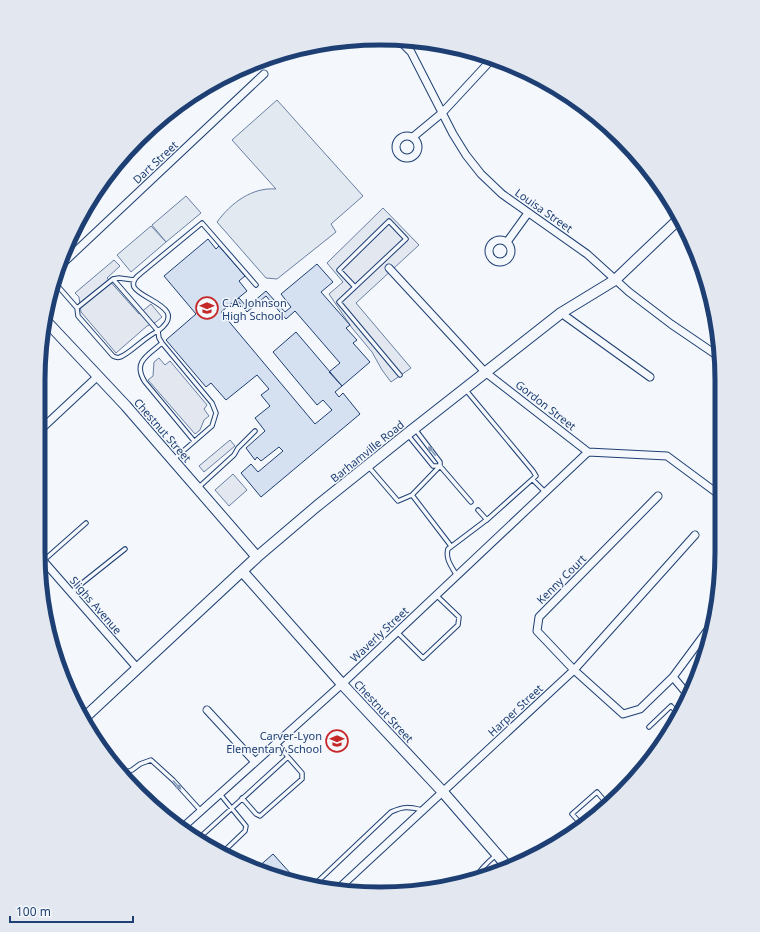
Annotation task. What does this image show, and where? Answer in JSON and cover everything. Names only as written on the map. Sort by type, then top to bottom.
[{"type":"street","name":"Louisa Street","points":[[405,46],[411,52],[442,113],[466,155],[481,174],[502,194],[586,254],[628,292],[714,353]]},
{"type":"street","points":[[413,137],[442,113],[488,63]]},
{"type":"street","name":"Dart Street","points":[[69,258],[264,74]]},
{"type":"street","points":[[506,242],[528,213]]},
{"type":"street","name":"Barhamville Road","points":[[87,715],[257,557],[367,465],[561,313],[615,280],[675,223]]},
{"type":"street","name":"Gordon Street","points":[[389,268],[485,372],[588,452]]},
{"type":"street","points":[[561,313],[650,377]]},
{"type":"street","name":"Chestnut Street","points":[[50,325],[98,376],[198,488],[257,557]]},
{"type":"street","points":[[45,424],[98,376]]},
{"type":"street","points":[[588,452],[667,456],[715,492]]},
{"type":"street","name":"Waverly Street","points":[[186,825],[342,684],[588,452]]},
{"type":"street","name":"Kenny Court","points":[[658,496],[539,617],[537,631],[574,670],[623,714],[640,709],[673,677]]},
{"type":"street","name":"Harper Street","points":[[343,885],[574,670],[695,535]]},
{"type":"street","name":"Slighs Avenue","points":[[46,564],[138,669]]},
{"type":"street","name":"Chestnut Street","points":[[242,571],[342,684],[505,862]]},
{"type":"street","points":[[684,690],[673,677],[705,633]]},
{"type":"street","points":[[207,710],[255,762]]},
{"type":"lane","points":[[355,287],[339,270],[389,221],[406,239],[383,261],[339,302],[400,375]]},
{"type":"lane","points":[[58,286],[77,308],[78,316],[113,356],[119,358],[149,335],[158,331],[167,321],[166,311],[161,305],[136,290],[134,280],[202,223],[256,285]]},
{"type":"lane","points":[[383,261],[389,268]]},
{"type":"lane","points":[[77,308],[113,279],[119,278],[134,280]]},
{"type":"lane","points":[[113,279],[158,331],[159,338],[162,343],[216,409],[216,418],[212,426],[173,460]]},
{"type":"lane","points":[[162,343],[143,360],[140,366],[140,374],[194,441]]},
{"type":"lane","points":[[457,576],[448,561],[447,551],[451,546],[487,520],[536,476],[464,389]]},
{"type":"lane","points":[[198,488],[234,455],[238,448],[255,431]]},
{"type":"lane","points":[[410,431],[433,466],[440,466]]},
{"type":"lane","points":[[410,431],[440,462],[440,466],[471,502]]},
{"type":"lane","points":[[367,465],[398,501],[412,495],[440,466]]},
{"type":"lane","points":[[533,480],[545,492]]},
{"type":"lane","points":[[412,495],[451,546]]},
{"type":"lane","points":[[478,510],[487,520]]},
{"type":"lane","points":[[45,556],[86,523]]},
{"type":"lane","points":[[71,592],[125,549]]},
{"type":"lane","points":[[397,632],[423,658],[458,625],[459,618],[436,596]]},
{"type":"lane","points":[[649,727],[671,706],[675,710]]},
{"type":"lane","points":[[242,798],[256,814],[260,816],[302,779],[302,773],[277,743]]},
{"type":"lane","points":[[202,836],[288,757]]},
{"type":"lane","points":[[127,772],[140,764],[151,760],[201,811]]},
{"type":"lane","points":[[579,822],[572,814],[597,792],[604,801]]},
{"type":"lane","points":[[220,794],[246,826],[245,831],[226,849]]},
{"type":"lane","points":[[317,881],[391,812],[401,807],[422,810]]},
{"type":"lane","points":[[479,872],[487,862],[497,854]]},
{"type":"shaded area","points":[[277,100],[363,196],[331,224],[336,232],[277,279],[266,278],[217,222],[235,203],[250,194],[267,189],[276,189],[232,140]]},
{"type":"shaded area","points":[[186,196],[201,213],[166,242],[152,225]]},
{"type":"shaded area","points":[[383,208],[419,245],[356,303],[411,368],[391,382],[372,352],[352,328],[329,294],[343,282],[327,263]]},
{"type":"shaded area","points":[[151,226],[166,242],[131,272],[117,255]]},
{"type":"shaded area","points":[[114,260],[120,266],[107,278],[139,314],[151,304],[162,317],[156,322],[147,326],[116,353],[81,312],[79,297],[75,293]]},
{"type":"shaded area","points":[[159,358],[165,365],[170,361],[207,405],[204,409],[209,416],[204,420],[200,430],[195,434],[148,380],[153,376],[154,362]]},
{"type":"shaded area","points":[[230,440],[235,446],[204,472],[199,466]]},
{"type":"shaded area","points":[[233,474],[247,490],[229,506],[215,490]]},
{"type":"building","points":[[208,239],[216,249],[219,246],[245,276],[239,281],[247,291],[221,312],[315,424],[332,410],[323,400],[317,405],[273,352],[296,332],[342,386],[335,392],[339,397],[343,393],[360,414],[261,497],[241,473],[251,464],[258,472],[283,451],[279,447],[261,461],[257,457],[255,460],[246,448],[265,431],[255,418],[270,406],[261,395],[269,389],[257,375],[226,400],[211,383],[206,387],[166,340],[196,314],[164,276]]},
{"type":"building","points":[[317,264],[333,282],[321,292],[350,325],[346,328],[357,340],[353,343],[370,362],[342,386],[329,372],[340,363],[295,311],[286,319],[266,296],[247,312],[237,300],[239,298],[247,307],[266,291],[285,312],[291,307],[281,294]]},
{"type":"building","points":[[273,854],[292,875],[272,869],[261,865]]},
{"type":"place","name":"C.A. Johnson High School","points":[[207,308]]},
{"type":"place","name":"Carver-Lyon Elementary School","points":[[337,741]]}]
